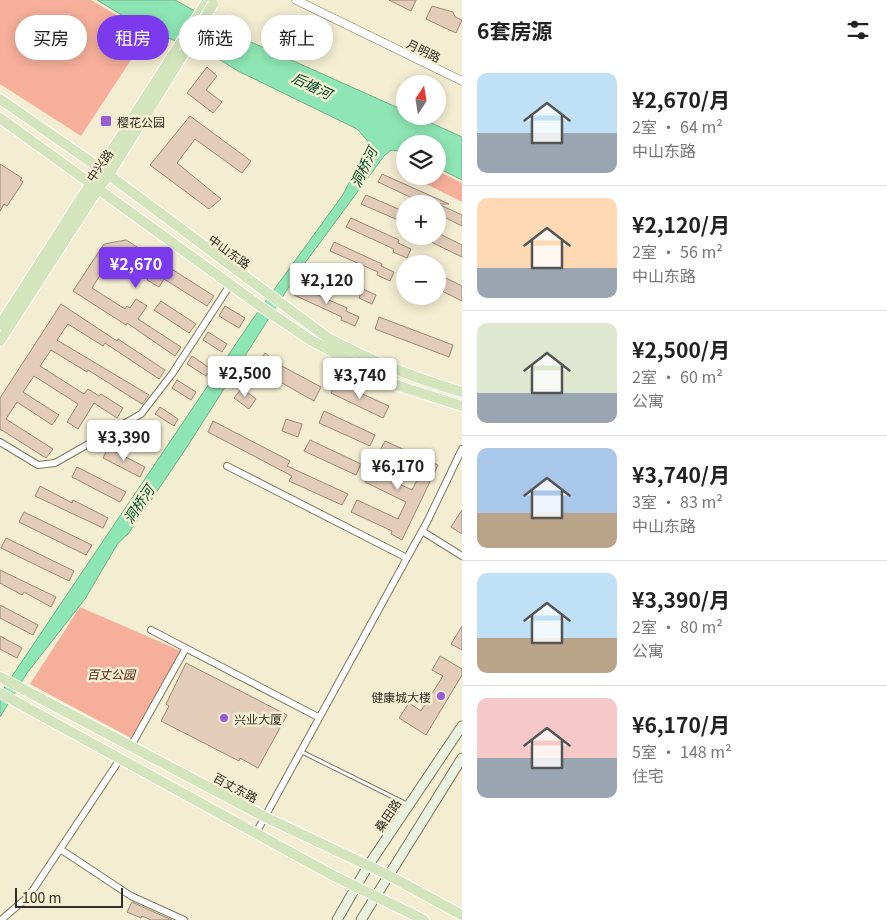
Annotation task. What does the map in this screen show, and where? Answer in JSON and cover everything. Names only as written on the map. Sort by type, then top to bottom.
[{"type":"main road","name":"中兴路","points":[[0,325],[94,186],[105,173],[212,1]]},
{"type":"main road","name":"中山东路","points":[[0,99],[105,173],[328,338],[409,376],[462,392]]},
{"type":"main road","points":[[0,118],[230,285],[282,321],[341,358],[399,386],[462,406]]},
{"type":"main road","name":"中兴路","points":[[0,341],[94,186]]},
{"type":"main road","name":"百丈东路","points":[[0,677],[264,817],[388,875],[458,913]]},
{"type":"main road","points":[[0,693],[356,887],[424,920]]},
{"type":"main road","name":"桑田路","points":[[336,920],[368,866],[462,726]]},
{"type":"main road","points":[[361,920],[462,758]]},
{"type":"street","name":"月明路","points":[[296,0],[462,81]]},
{"type":"street","points":[[0,442],[38,465],[55,463],[141,414],[172,374],[230,285]]},
{"type":"street","points":[[256,833],[318,717],[422,531],[462,449]]},
{"type":"street","points":[[227,466],[407,558]]},
{"type":"street","points":[[422,531],[462,556]]},
{"type":"street","points":[[151,630],[318,717]]},
{"type":"street","points":[[131,746],[186,648]]},
{"type":"street","points":[[0,920],[29,896],[120,759]]},
{"type":"street","points":[[60,849],[131,896],[184,920]]},
{"type":"lane","points":[[300,751],[408,805]]},
{"type":"green space","name":"樱花公园","points":[[0,0],[91,0],[116,15],[97,15],[97,60],[131,60],[81,136],[0,84]]},
{"type":"green space","points":[[446,175],[462,183],[462,202],[428,185],[446,185]]},
{"type":"green space","name":"百丈公园","points":[[80,607],[181,651],[131,738],[30,684]]},
{"type":"water","points":[[97,0],[175,0],[202,15],[179,15],[179,42],[169,38],[169,15],[122,15]]},
{"type":"water","points":[[251,42],[261,46],[261,60],[291,60],[396,107],[396,125],[436,125],[462,137],[462,180],[446,172],[446,135],[396,135],[396,151],[391,150],[384,156],[299,271],[185,450],[128,534],[118,543],[85,599],[27,673],[0,717],[0,694],[252,320],[342,196],[368,148],[367,140],[357,129],[238,71],[220,60],[251,60]]},
{"type":"building","points":[[389,0],[416,0],[411,11]]},
{"type":"building","points":[[432,6],[453,12],[455,17],[462,20],[456,33],[426,19]]},
{"type":"building","points":[[207,67],[217,76],[206,90],[222,102],[213,113],[187,93]]},
{"type":"building","points":[[190,116],[251,161],[242,173],[195,139],[177,163],[221,199],[209,209],[150,165]]},
{"type":"building","points":[[0,164],[22,178],[20,180],[23,182],[7,206],[4,204],[0,211]]},
{"type":"building","points":[[382,174],[396,180],[396,185],[407,185],[429,195],[406,195],[378,182]]},
{"type":"building","points":[[366,195],[396,208],[396,219],[361,204]]},
{"type":"building","points":[[446,208],[462,215],[462,226],[446,218]]},
{"type":"building","points":[[351,218],[396,239],[396,245],[402,245],[411,249],[408,255],[400,255],[393,252],[394,249],[346,227]]},
{"type":"building","points":[[446,237],[462,245],[462,257],[437,245],[446,245]]},
{"type":"building","points":[[126,240],[214,296],[207,306],[164,279],[159,287],[147,280],[152,273],[116,250],[92,288],[125,309],[127,306],[130,308],[136,299],[147,306],[138,319],[181,347],[175,356],[127,323],[126,325],[73,291],[104,244]]},
{"type":"building","points":[[334,242],[382,264],[381,266],[394,272],[390,281],[377,275],[378,272],[330,251]]},
{"type":"building","points":[[316,264],[364,286],[363,289],[376,295],[372,304],[359,298],[360,295],[312,273]]},
{"type":"building","points":[[446,278],[462,286],[462,301],[446,293]]},
{"type":"building","points":[[298,286],[347,308],[346,311],[359,317],[355,326],[341,320],[342,317],[294,295]]},
{"type":"building","points":[[161,301],[196,324],[189,333],[154,310]]},
{"type":"building","points":[[61,304],[165,370],[159,379],[105,343],[103,346],[68,324],[57,340],[149,395],[142,404],[88,370],[87,372],[51,350],[40,366],[84,394],[88,389],[99,396],[101,394],[123,408],[117,418],[94,403],[78,429],[67,422],[78,404],[34,376],[23,392],[59,415],[52,425],[17,402],[6,419],[53,449],[46,458],[0,429],[0,398]]},
{"type":"building","points":[[225,306],[245,318],[239,328],[219,316]]},
{"type":"building","points":[[379,317],[453,345],[449,357],[375,329]]},
{"type":"building","points":[[208,332],[227,344],[222,352],[203,340]]},
{"type":"building","points":[[265,353],[280,365],[321,387],[314,401],[275,379],[257,365]]},
{"type":"building","points":[[192,356],[211,369],[206,376],[187,364]]},
{"type":"building","points":[[177,380],[196,392],[191,400],[172,388]]},
{"type":"building","points":[[336,382],[389,406],[383,418],[331,393]]},
{"type":"building","points":[[242,388],[256,399],[249,409],[234,398]]},
{"type":"building","points":[[160,407],[178,419],[174,426],[155,414]]},
{"type":"building","points":[[324,411],[375,435],[370,446],[319,423]]},
{"type":"building","points":[[286,419],[302,424],[298,437],[282,431]]},
{"type":"building","points":[[213,421],[290,461],[287,466],[348,494],[342,505],[289,481],[292,476],[208,432]]},
{"type":"building","points":[[310,440],[361,464],[356,475],[304,451]]},
{"type":"building","points":[[385,441],[438,465],[402,540],[391,534],[392,531],[351,512],[357,500],[398,519],[406,502],[365,482],[370,470],[412,490],[421,472],[379,452]]},
{"type":"building","points":[[108,448],[145,467],[140,477],[103,458]]},
{"type":"building","points":[[77,467],[126,492],[120,502],[72,477]]},
{"type":"building","points":[[40,486],[72,503],[73,500],[108,518],[103,528],[35,496]]},
{"type":"building","points":[[462,510],[462,534],[451,527]]},
{"type":"building","points":[[24,512],[92,545],[86,555],[19,522]]},
{"type":"building","points":[[6,538],[74,571],[69,581],[1,548]]},
{"type":"building","points":[[0,570],[56,597],[51,607],[24,592],[22,595],[0,583]]},
{"type":"building","points":[[0,605],[38,625],[33,635],[0,618]]},
{"type":"building","points":[[462,626],[462,650],[451,644]]},
{"type":"building","points":[[0,636],[22,648],[17,658],[0,649]]},
{"type":"building","name":"健康城大楼","points":[[440,656],[462,669],[462,675],[426,735],[399,718],[409,703],[421,711],[443,676],[432,670]]},
{"type":"building","name":"兴业大厦","points":[[186,663],[287,715],[258,768],[240,758],[239,761],[161,721],[169,706],[166,704]]},
{"type":"building","points":[[132,902],[172,920],[151,920],[127,912]]},
{"type":"place","name":"樱花公园","points":[[106,121]]},
{"type":"place","name":"健康城大楼","points":[[441,696]]},
{"type":"place","name":"兴业大厦","points":[[224,718]]},
{"type":"water label","name":"后塘河","points":[[312,85]]},
{"type":"water label","name":"洞桥河","points":[[363,167]]},
{"type":"water label","name":"洞桥河","points":[[138,504]]}]
